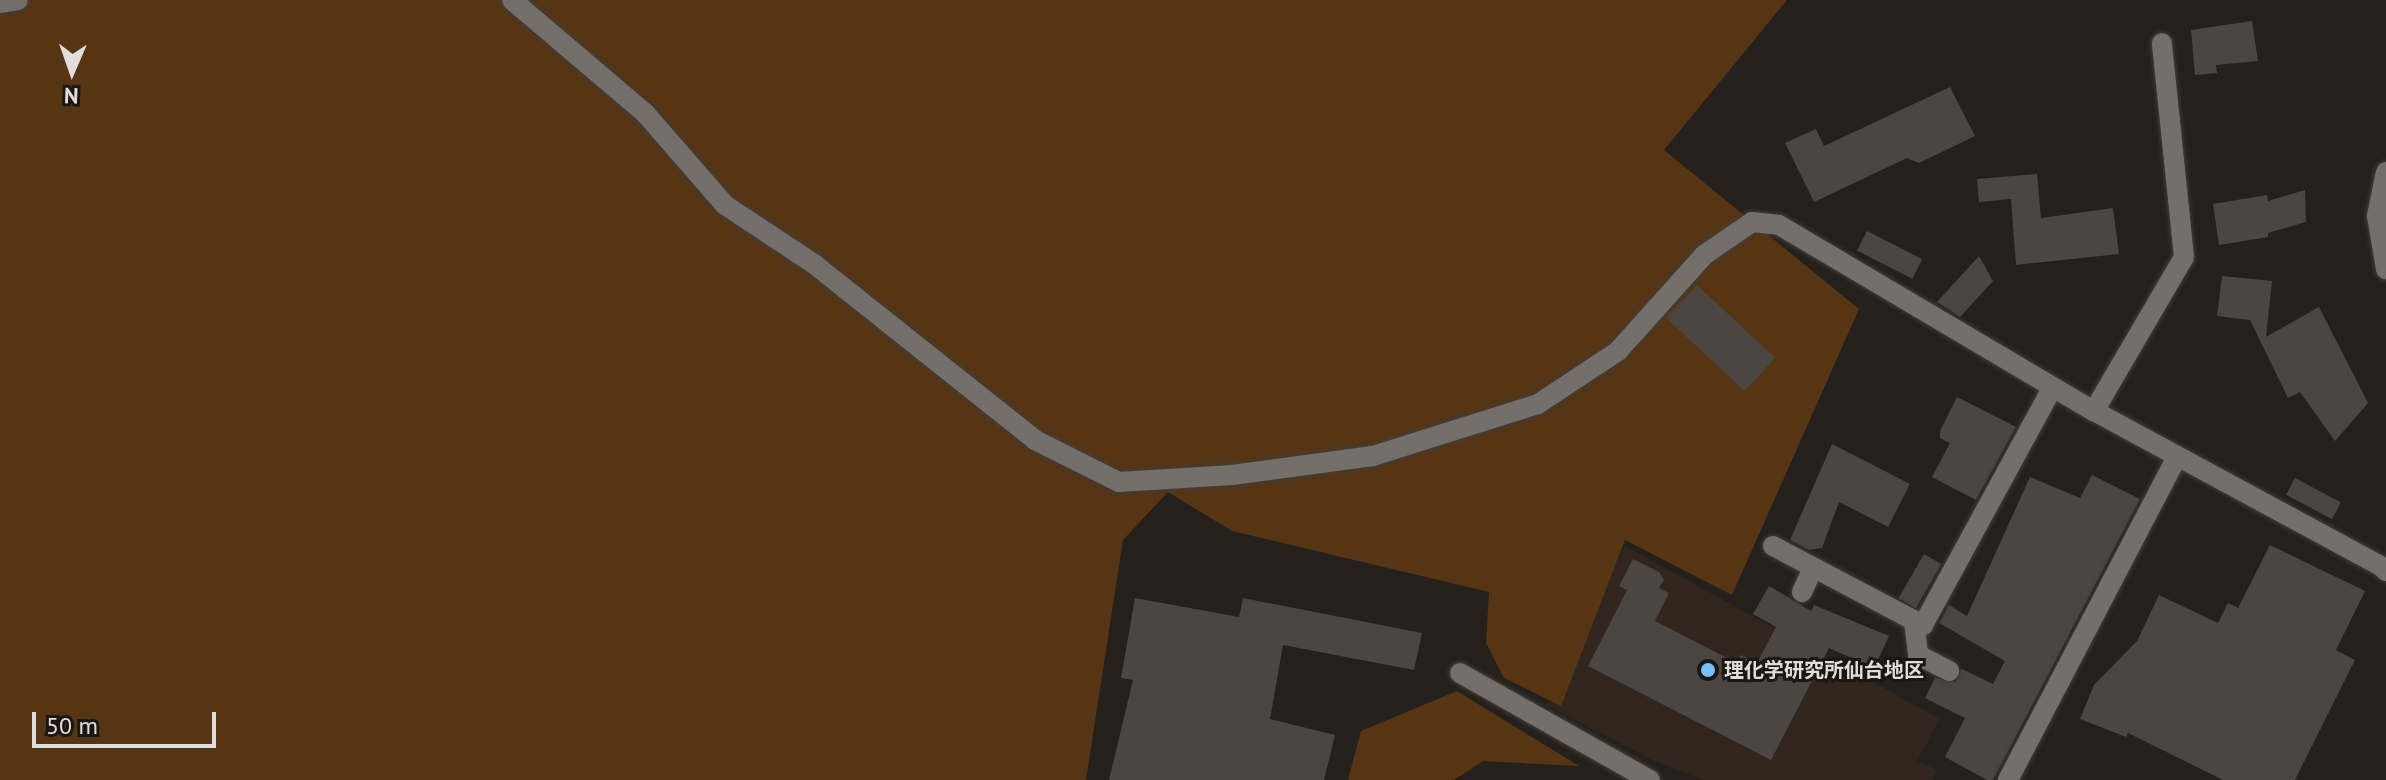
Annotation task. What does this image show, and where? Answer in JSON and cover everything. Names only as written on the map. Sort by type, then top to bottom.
[{"type":"street","points":[[0,3],[18,0]]},
{"type":"street","points":[[512,0],[645,113],[725,205],[826,273],[1035,440],[1119,482],[1232,475],[1373,456],[1538,404],[1618,351],[1704,255],[1752,222],[1779,225],[2052,388],[2384,569]]},
{"type":"street","points":[[2094,411],[2184,257],[2162,43]]},
{"type":"street","points":[[2386,172],[2377,216],[2386,269]]},
{"type":"street","points":[[1773,546],[1923,625],[2052,388]]},
{"type":"street","points":[[2008,780],[2176,458]]},
{"type":"street","points":[[1802,592],[1813,568]]},
{"type":"street","points":[[1914,621],[1918,655],[1949,671]]},
{"type":"street","points":[[1460,673],[1650,780]]},
{"type":"shaded area","points":[[0,0],[1787,0],[1664,150],[1859,309],[1732,595],[1625,540],[1561,706],[1504,678],[1486,643],[1489,592],[1232,531],[1168,492],[1123,540],[1086,780],[0,780]]},
{"type":"shaded area","name":"理化学研究所仙台地区","points":[[1625,546],[1940,719],[1917,761],[1937,770],[1932,780],[1703,780],[1650,759],[1546,705]]},
{"type":"shaded area","points":[[1457,691],[1579,766],[1483,761],[1454,780],[1348,780],[1361,731]]},
{"type":"building","points":[[2252,21],[2258,61],[2216,65],[2217,73],[2195,75],[2191,30]]},
{"type":"building","points":[[1950,87],[1975,136],[1919,163],[1907,158],[1814,202],[1785,143],[1816,129],[1824,146]]},
{"type":"building","points":[[2037,174],[2041,218],[2113,208],[2119,254],[2016,265],[2011,199],[1979,202],[1977,179]]},
{"type":"building","points":[[2305,190],[2306,222],[2268,233],[2268,237],[2219,245],[2213,204],[2267,195],[2268,201]]},
{"type":"building","points":[[1867,231],[1922,259],[1912,279],[1857,251]]},
{"type":"building","points":[[1979,256],[1993,281],[1960,317],[1937,302]]},
{"type":"building","points":[[2222,276],[2272,281],[2266,337],[2319,307],[2368,403],[2335,441],[2300,392],[2288,398],[2250,320],[2217,316]]},
{"type":"building","points":[[1697,285],[1775,358],[1745,391],[1666,318]]},
{"type":"building","points":[[1957,397],[2016,427],[1976,500],[1932,477],[1950,443],[1940,438],[1940,431]]},
{"type":"building","points":[[1832,444],[1910,484],[1888,527],[1839,502],[1822,548],[1809,550],[1790,540]]},
{"type":"building","points":[[2092,475],[2140,499],[1993,780],[1987,780],[1945,757],[1965,718],[1925,698],[1935,678],[1955,682],[1962,669],[1993,684],[2005,661],[1939,623],[1949,605],[1967,616],[2030,477],[2080,498]]},
{"type":"building","points":[[2295,478],[2341,502],[2332,519],[2286,495]]},
{"type":"building","points":[[2270,545],[2365,591],[2336,650],[2355,660],[2295,780],[2223,780],[2128,733],[2126,737],[2080,719],[2094,685],[2137,641],[2159,595],[2218,623],[2228,603],[2238,608]]},
{"type":"building","points":[[1924,554],[1941,564],[1916,608],[1898,598]]},
{"type":"building","points":[[1633,559],[1659,572],[1664,580],[1659,588],[1669,593],[1655,621],[1737,663],[1741,655],[1757,663],[1776,627],[1753,614],[1769,586],[1811,611],[1814,605],[1889,636],[1874,668],[1829,648],[1771,760],[1588,666],[1627,590],[1619,586]]},
{"type":"building","points":[[1135,598],[1239,617],[1243,598],[1422,633],[1414,670],[1283,645],[1270,719],[1335,735],[1324,780],[1109,780],[1133,680],[1121,678]]},
{"type":"place","name":"理化学研究所仙台地区","points":[[1708,670]]}]
